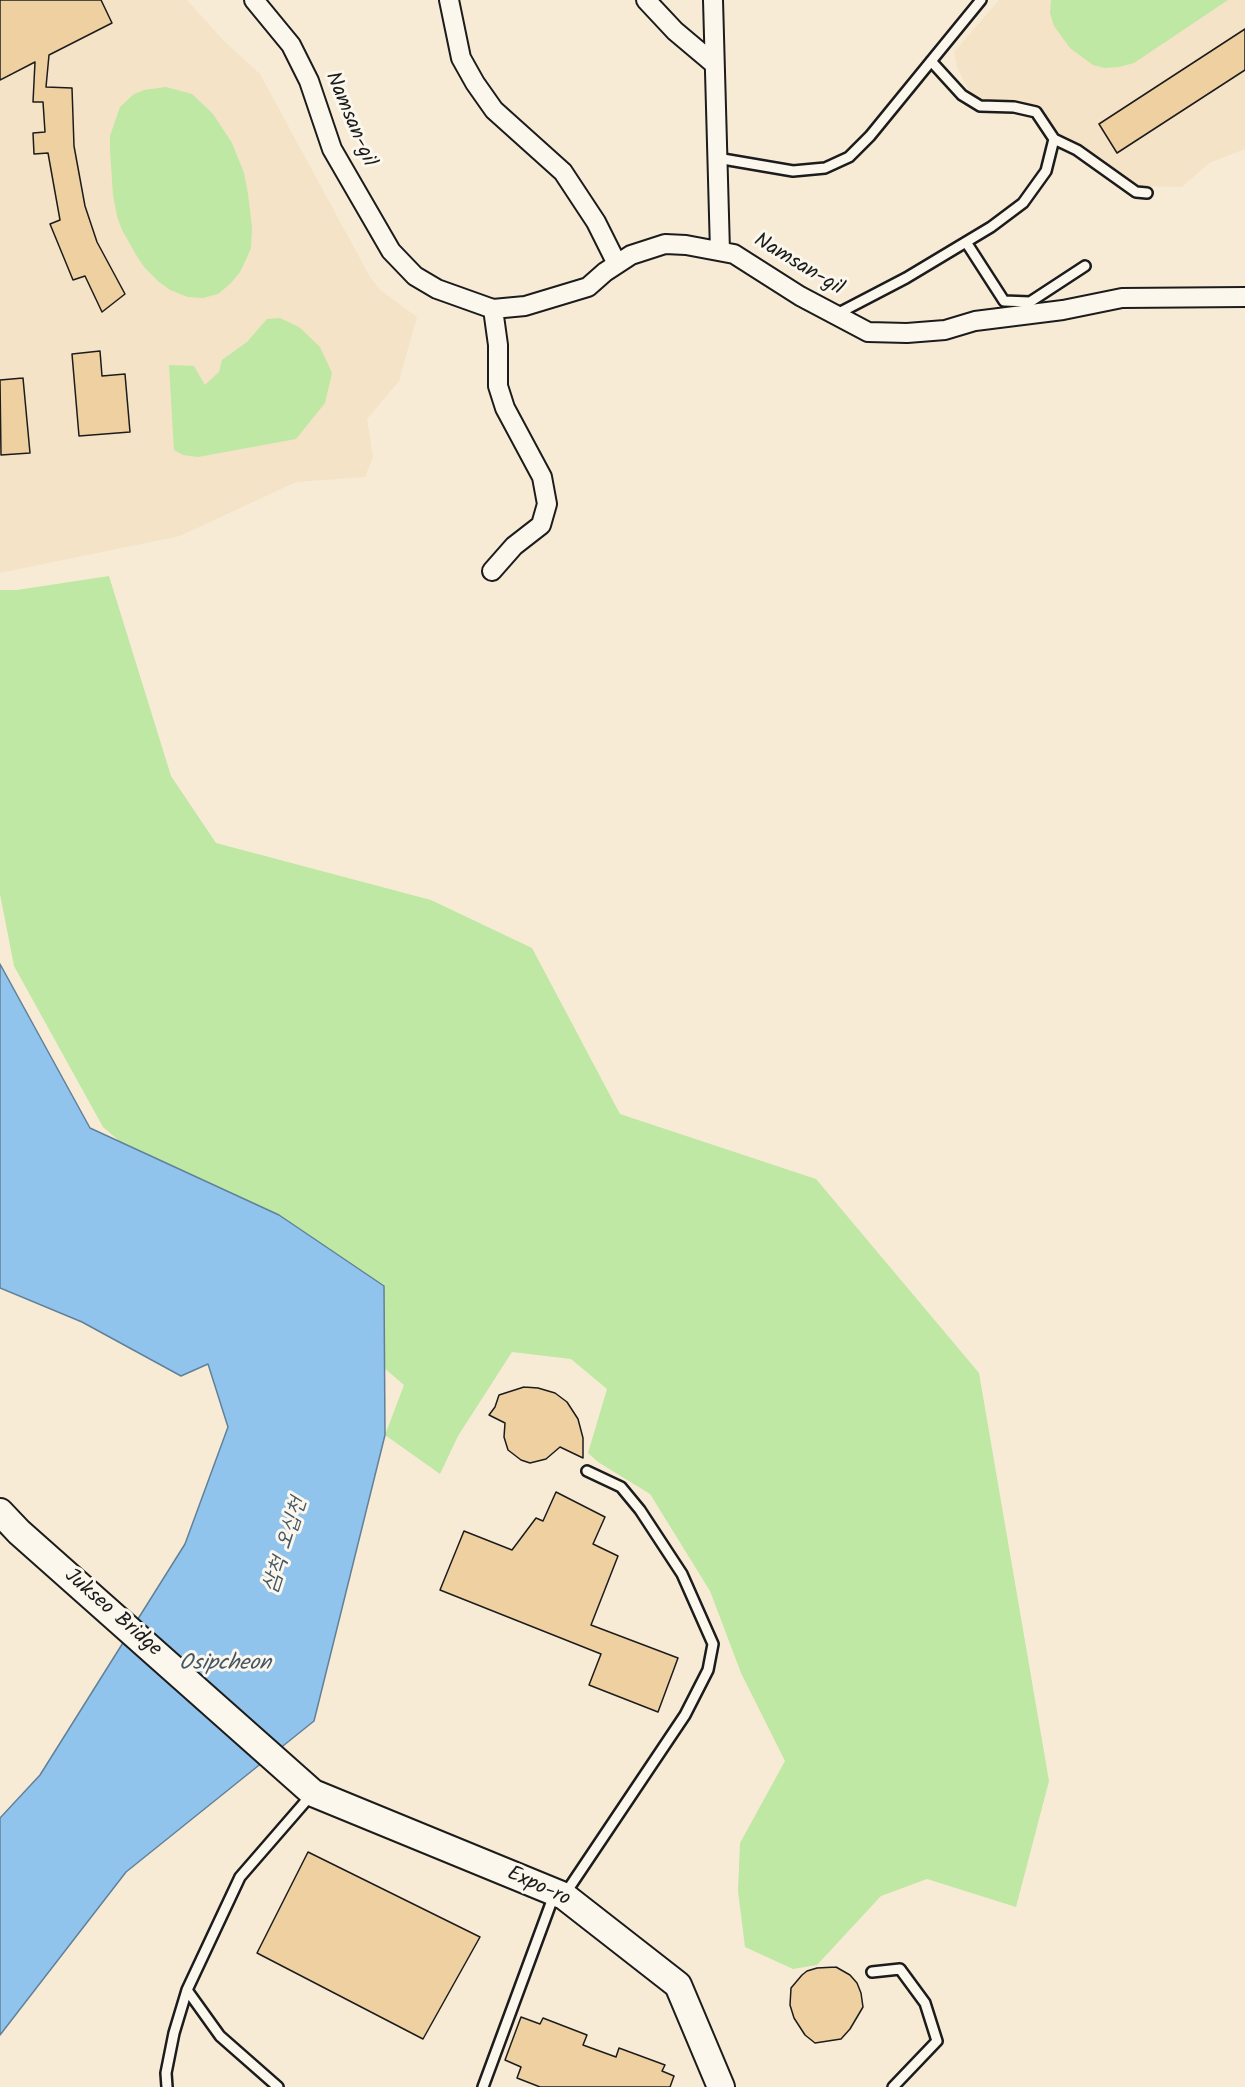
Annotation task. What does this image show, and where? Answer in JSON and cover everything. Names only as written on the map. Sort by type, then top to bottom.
[{"type":"street","name":"Namsan-gil","points":[[254,0],[291,45],[309,81],[332,149],[391,251],[415,276],[437,289],[493,309],[525,306],[588,287],[631,255],[665,244],[686,245],[734,254],[800,296],[868,332],[907,333],[945,330],[1028,309],[1063,310],[1122,298],[1245,297]]},
{"type":"street","points":[[449,0],[461,58],[475,83],[494,110],[564,172],[596,222],[617,264]]},
{"type":"street","points":[[646,0],[675,31],[713,63]]},
{"type":"street","points":[[713,0],[720,251]]},
{"type":"street","points":[[492,571],[514,546],[541,525],[547,504],[542,477],[505,408],[498,386],[498,345],[493,309]]},
{"type":"street","name":"Jukseo Bridge","points":[[0,1512],[19,1532],[286,1767]]},
{"type":"street","name":"Expo-ro","points":[[286,1767],[313,1793],[560,1894],[678,1985],[721,2087]]},
{"type":"lane","points":[[717,158],[793,171],[825,168],[849,158],[870,136],[981,0]]},
{"type":"lane","points":[[931,61],[962,95],[980,106],[1014,107],[1036,112],[1054,139],[1077,150],[1136,192],[1147,193]]},
{"type":"lane","points":[[835,315],[906,278],[991,227],[1023,203],[1046,171],[1054,139]]},
{"type":"lane","points":[[966,242],[1005,302],[1028,309],[1085,266]]},
{"type":"lane","points":[[483,2087],[560,1894],[685,1715],[708,1671],[713,1644],[682,1574],[639,1510],[621,1487],[587,1471]]},
{"type":"lane","points":[[167,2087],[166,2073],[174,2032],[187,1990],[240,1877],[313,1793]]},
{"type":"lane","points":[[872,1972],[900,1970],[925,2003],[938,2041],[893,2087]]},
{"type":"lane","points":[[187,1990],[220,2036],[278,2087]]},
{"type":"shaded area","points":[[0,0],[187,0],[225,42],[260,74],[370,277],[380,290],[417,317],[399,381],[367,419],[373,457],[365,477],[296,482],[180,536],[0,573]]},
{"type":"shaded area","points":[[999,0],[1245,0],[1245,149],[1209,163],[1182,187],[1136,186],[1092,154],[1065,140],[1037,105],[998,99],[978,100],[969,91],[957,67],[954,52]]},
{"type":"green space","points":[[1051,0],[1228,0],[1134,63],[1105,68],[1093,65],[1070,48],[1054,26],[1050,13]]},
{"type":"green space","points":[[166,87],[192,94],[213,114],[232,143],[244,173],[248,194],[252,227],[251,248],[248,255],[240,272],[231,283],[218,294],[203,298],[188,297],[170,290],[145,268],[122,230],[113,195],[110,136],[120,107],[134,94]]},
{"type":"green space","points":[[280,318],[299,327],[320,347],[332,373],[325,403],[296,439],[198,457],[183,455],[174,450],[169,365],[194,366],[205,385],[219,372],[222,360],[247,342],[267,319]]},
{"type":"green space","points":[[109,576],[171,776],[216,843],[431,900],[532,948],[620,1114],[816,1179],[979,1373],[1049,1781],[1016,1907],[927,1879],[881,1896],[817,1965],[793,1969],[745,1947],[738,1891],[740,1843],[785,1761],[741,1673],[710,1591],[650,1494],[598,1462],[588,1453],[607,1389],[571,1359],[512,1352],[458,1436],[440,1474],[385,1435],[404,1385],[103,1127],[14,966],[0,894],[0,590],[17,590]]},
{"type":"water","name":"Osipcheon","points":[[0,964],[90,1128],[279,1215],[384,1286],[385,1435],[314,1721],[126,1872],[0,2035],[0,1818],[40,1775],[185,1544],[228,1427],[208,1364],[181,1376],[82,1322],[0,1288]]},
{"type":"building","points":[[0,0],[101,0],[112,23],[49,55],[46,87],[72,88],[74,146],[85,206],[97,242],[125,294],[102,312],[85,276],[73,280],[50,224],[60,220],[48,153],[34,154],[33,133],[45,132],[43,102],[33,102],[35,62],[0,80]]},
{"type":"building","points":[[1245,29],[1245,70],[1117,153],[1099,124]]},
{"type":"building","points":[[100,351],[102,376],[125,374],[130,432],[79,436],[72,354]]},
{"type":"building","points":[[23,378],[30,453],[1,455],[0,380]]},
{"type":"building","points":[[524,1387],[555,1393],[567,1402],[578,1419],[583,1438],[583,1458],[560,1447],[546,1459],[530,1463],[521,1460],[508,1450],[504,1437],[505,1423],[489,1415],[499,1395]]},
{"type":"building","points":[[556,1492],[605,1517],[593,1544],[618,1556],[591,1625],[678,1658],[658,1712],[589,1685],[601,1654],[440,1590],[464,1531],[512,1550],[536,1518],[543,1521]]},
{"type":"building","points":[[308,1852],[480,1937],[423,2039],[257,1953]]},
{"type":"building","points":[[836,1967],[850,1975],[857,1983],[863,2007],[841,2039],[815,2043],[805,2035],[794,2018],[790,2005],[791,1988],[807,1971]]},
{"type":"building","points":[[521,2017],[540,2024],[543,2018],[587,2035],[583,2045],[616,2057],[619,2048],[665,2065],[662,2071],[674,2076],[670,2087],[540,2087],[517,2078],[521,2067],[505,2060]]},
{"type":"water label","name":"삼척 오십천","points":[[286,1545]]}]
